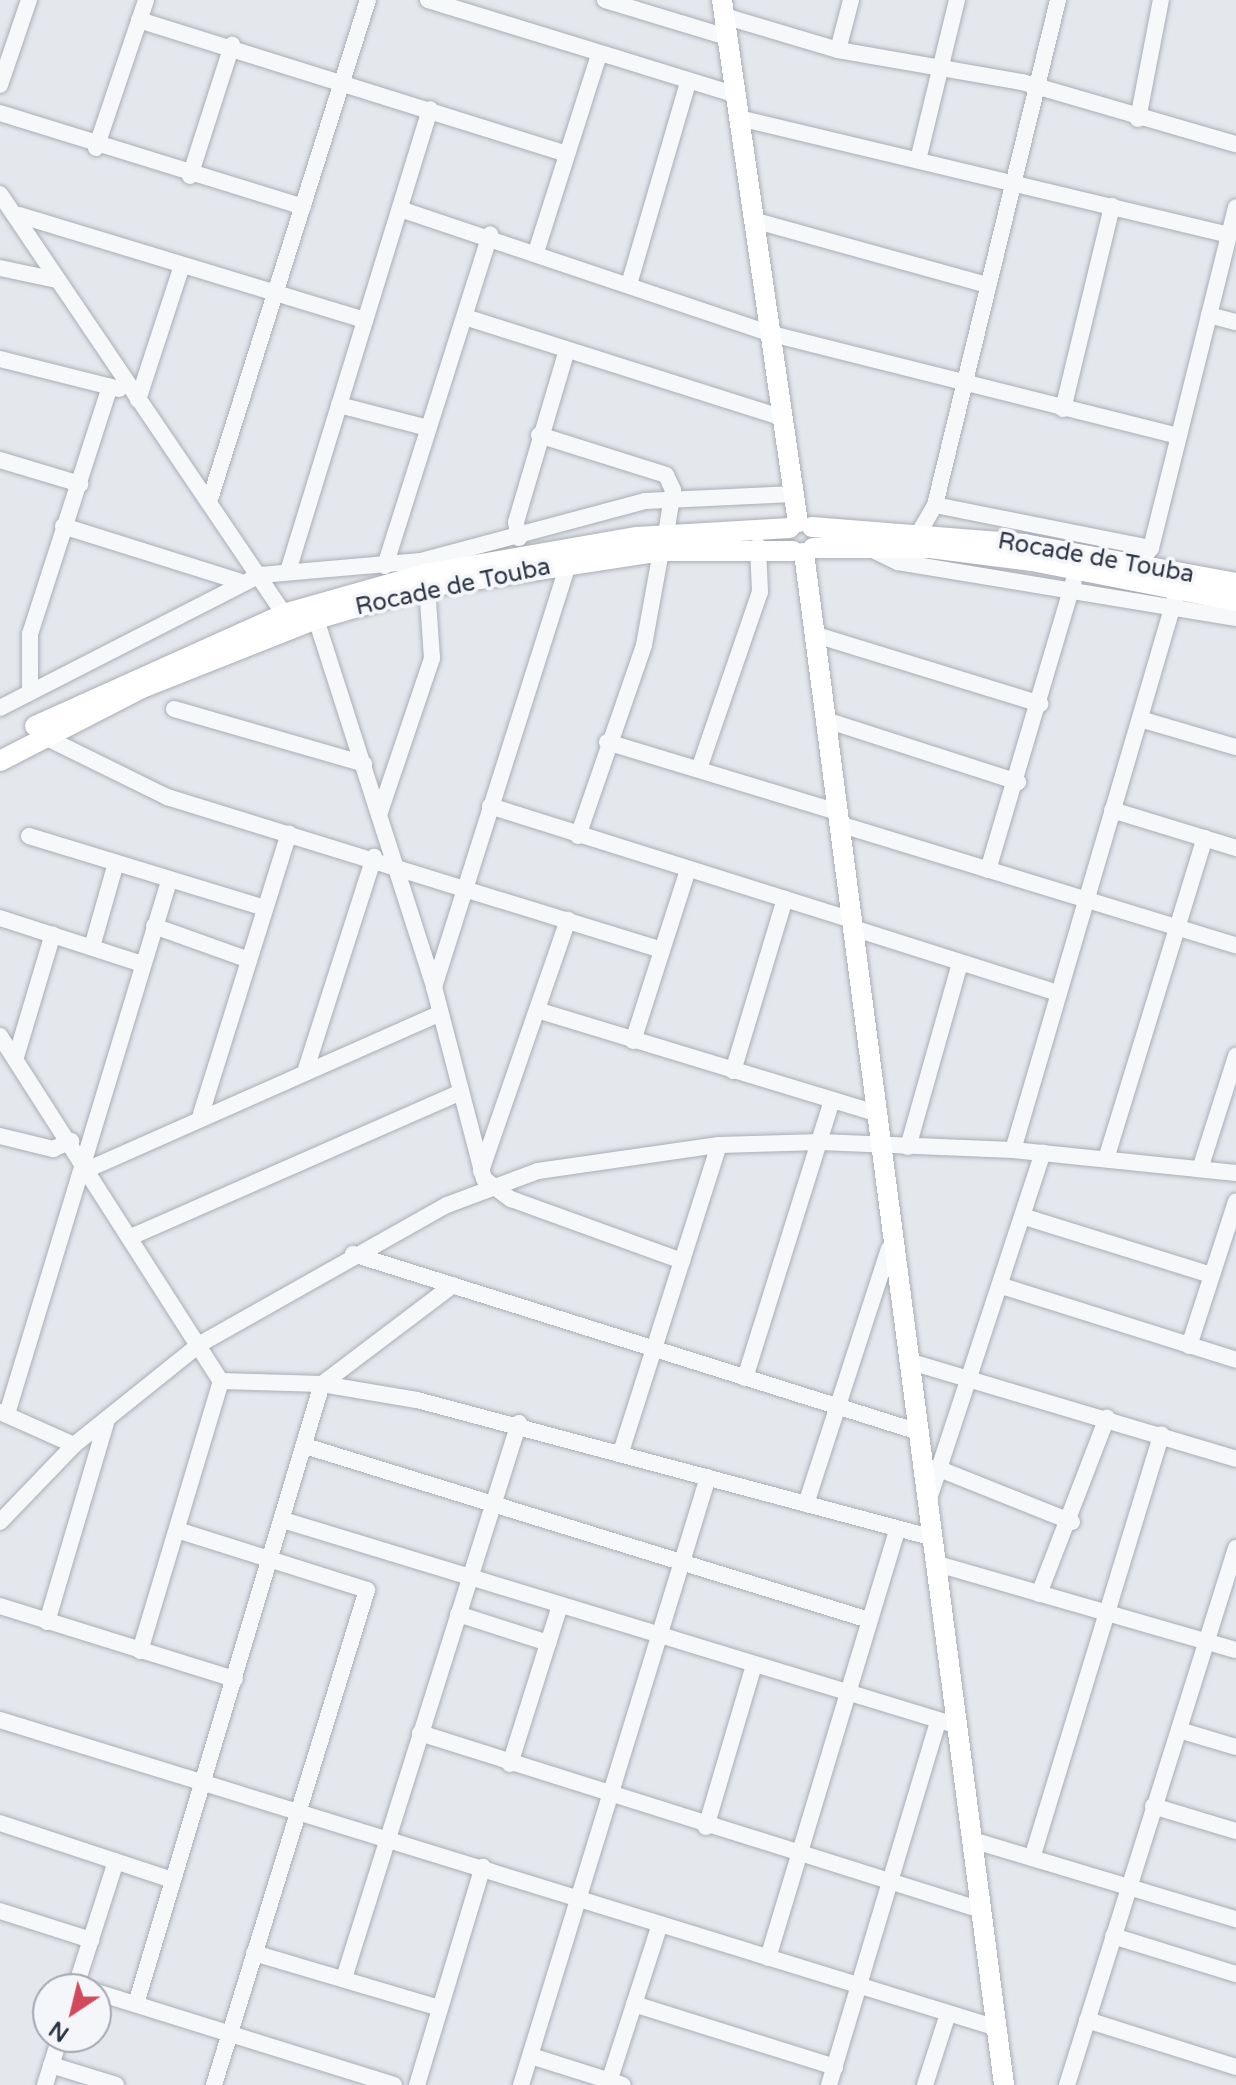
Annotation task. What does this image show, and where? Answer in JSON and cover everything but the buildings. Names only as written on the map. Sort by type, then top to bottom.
[{"type":"main road","points":[[723,8],[768,333],[800,526],[852,924],[889,1249],[919,1432],[934,1563],[946,1723],[972,1840],[1004,2085]]},
{"type":"main road","points":[[800,526],[803,551]]},
{"type":"main road","name":"Rocade de Touba","points":[[0,745],[110,687],[284,614],[424,574],[663,542],[800,526],[920,531],[1144,556],[1236,583]]},
{"type":"main road","name":"Rocade de Touba","points":[[0,761],[43,736],[424,574],[569,562],[663,542],[803,551],[868,547],[1175,597],[1236,601]]},
{"type":"street","points":[[0,85],[29,0]]},
{"type":"street","points":[[96,148],[146,0]]},
{"type":"street","points":[[211,496],[368,0]]},
{"type":"street","points":[[428,0],[471,7],[599,55],[734,94]]},
{"type":"street","points":[[605,0],[727,37]]},
{"type":"street","points":[[838,50],[851,0]]},
{"type":"street","points":[[918,160],[957,0]]},
{"type":"street","points":[[920,531],[935,505],[1058,0]]},
{"type":"street","points":[[1138,119],[1161,0]]},
{"type":"street","points":[[723,8],[838,50],[1037,86],[1138,119],[1236,144]]},
{"type":"street","points":[[139,20],[232,45],[566,154]]},
{"type":"street","points":[[190,176],[232,45]]},
{"type":"street","points":[[537,249],[599,55]]},
{"type":"street","points":[[630,281],[688,83]]},
{"type":"street","points":[[289,568],[430,109]]},
{"type":"street","points":[[0,113],[96,148],[303,207]]},
{"type":"street","points":[[739,118],[1229,235]]},
{"type":"street","points":[[0,194],[19,215],[57,280],[135,396],[211,496],[284,614]]},
{"type":"street","points":[[1063,409],[1112,206]]},
{"type":"street","points":[[935,505],[1144,556],[1236,207]]},
{"type":"street","points":[[400,209],[537,249],[768,333],[963,385],[1178,436]]},
{"type":"street","points":[[19,215],[182,265],[277,290],[365,320]]},
{"type":"street","points":[[753,220],[988,285]]},
{"type":"street","points":[[385,566],[490,234]]},
{"type":"street","points":[[135,396],[182,265]]},
{"type":"street","points":[[0,268],[57,280]]},
{"type":"street","points":[[1209,315],[1236,322]]},
{"type":"street","points":[[465,317],[781,417]]},
{"type":"street","points":[[519,538],[516,522],[539,435],[567,350]]},
{"type":"street","points":[[0,359],[135,396]]},
{"type":"street","points":[[30,687],[30,634],[110,387]]},
{"type":"street","points":[[339,405],[428,428]]},
{"type":"street","points":[[539,435],[658,470],[672,482],[673,497],[644,645],[607,742],[578,836]]},
{"type":"street","points":[[0,460],[80,484]]},
{"type":"street","points":[[0,708],[30,687],[239,581],[260,575],[289,568],[385,566],[424,574],[519,538],[673,497],[794,494]]},
{"type":"street","points":[[63,526],[239,581]]},
{"type":"street","points":[[699,769],[760,592],[758,546]]},
{"type":"street","points":[[434,987],[569,562]]},
{"type":"street","points":[[379,815],[432,658],[424,574]]},
{"type":"street","points":[[988,870],[1018,782],[1075,579]]},
{"type":"street","points":[[1013,1150],[1055,992],[1175,597],[1236,618]]},
{"type":"street","points":[[316,619],[434,987],[485,1178]]},
{"type":"street","points":[[813,634],[1040,704]]},
{"type":"street","points":[[174,709],[364,764]]},
{"type":"street","points":[[1140,719],[1236,747]]},
{"type":"street","points":[[826,720],[1018,782]]},
{"type":"street","points":[[43,736],[151,791],[396,863],[662,950]]},
{"type":"street","points":[[607,742],[699,769],[1083,901],[1236,945]]},
{"type":"street","points":[[490,806],[785,899],[960,963],[1055,992]]},
{"type":"street","points":[[1112,810],[1236,848]]},
{"type":"street","points":[[201,1114],[289,833]]},
{"type":"street","points":[[29,836],[265,908]]},
{"type":"street","points":[[1106,1159],[1205,838]]},
{"type":"street","points":[[306,1069],[374,857]]},
{"type":"street","points":[[92,947],[116,863]]},
{"type":"street","points":[[633,1041],[688,870]]},
{"type":"street","points":[[74,1445],[4,1413],[88,1164],[142,964],[169,881]]},
{"type":"street","points":[[733,1071],[785,899]]},
{"type":"street","points":[[0,918],[142,964]]},
{"type":"street","points":[[485,1178],[568,920]]},
{"type":"street","points":[[154,926],[249,960]]},
{"type":"street","points":[[16,1057],[53,934]]},
{"type":"street","points":[[908,1147],[960,963]]},
{"type":"street","points":[[540,1011],[873,1112]]},
{"type":"street","points":[[88,1164],[440,1013]]},
{"type":"street","points":[[0,1036],[88,1164],[221,1381],[140,1651]]},
{"type":"street","points":[[1200,1169],[1236,1056]]},
{"type":"street","points":[[133,1236],[461,1092]]},
{"type":"street","points":[[745,1378],[832,1101]]},
{"type":"street","points":[[0,1136],[53,1149],[71,1141]]},
{"type":"street","points":[[0,1522],[74,1445],[200,1344],[485,1178],[719,1145],[820,1142],[1013,1150],[1236,1173]]},
{"type":"street","points":[[621,1452],[719,1145]]},
{"type":"street","points":[[927,1506],[942,1470],[1043,1153]]},
{"type":"street","points":[[485,1178],[682,1261]]},
{"type":"street","points":[[1189,1346],[1236,1201]]},
{"type":"street","points":[[1025,1217],[1211,1275]]},
{"type":"street","points":[[806,1504],[835,1407],[889,1249]]},
{"type":"street","points":[[353,1254],[919,1432]]},
{"type":"street","points":[[136,2004],[322,1384],[453,1285]]},
{"type":"street","points":[[1002,1286],[1236,1360]]},
{"type":"street","points":[[908,1361],[971,1375],[1236,1459]]},
{"type":"street","points":[[221,1381],[322,1384],[519,1423],[930,1537]]},
{"type":"street","points":[[1039,1594],[1072,1522],[1107,1418]]},
{"type":"street","points":[[47,1622],[107,1419]]},
{"type":"street","points":[[344,1978],[519,1423]]},
{"type":"street","points":[[1032,1858],[1162,1434]]},
{"type":"street","points":[[305,1446],[495,1500],[869,1620]]},
{"type":"street","points":[[942,1470],[1072,1522]]},
{"type":"street","points":[[521,2085],[708,1477]]},
{"type":"street","points":[[283,1520],[946,1723],[890,1884],[829,2085]]},
{"type":"street","points":[[177,1530],[367,1590],[214,2085]]},
{"type":"street","points":[[768,1958],[897,1530]]},
{"type":"street","points":[[1067,2085],[1236,1548]]},
{"type":"street","points":[[934,1563],[1236,1650]]},
{"type":"street","points":[[510,1764],[560,1605]]},
{"type":"street","points":[[0,1606],[235,1679]]},
{"type":"street","points":[[458,1614],[548,1643]]},
{"type":"street","points":[[706,1827],[754,1665]]},
{"type":"street","points":[[0,1720],[997,2028]]},
{"type":"street","points":[[1179,1730],[1236,1747]]},
{"type":"street","points":[[420,1733],[706,1827],[981,1910]]},
{"type":"street","points":[[1153,1806],[1236,1831]]},
{"type":"street","points":[[0,1823],[172,1880]]},
{"type":"street","points":[[972,1840],[1236,1919]]},
{"type":"street","points":[[83,1973],[116,1861]]},
{"type":"street","points":[[417,2085],[483,1867]]},
{"type":"street","points":[[0,1911],[91,1940]]},
{"type":"street","points":[[531,2056],[614,2084],[634,2004],[660,1924]]},
{"type":"street","points":[[1113,1936],[1236,1974]]},
{"type":"street","points":[[254,1953],[440,2008]]},
{"type":"street","points":[[112,1997],[394,2085]]},
{"type":"street","points":[[634,2004],[835,2067]]},
{"type":"street","points":[[925,2085],[948,2014]]},
{"type":"street","points":[[1087,2020],[1236,2067]]},
{"type":"street","points":[[45,2085],[55,2053]]},
{"type":"street","points":[[51,2065],[116,2085]]}]
